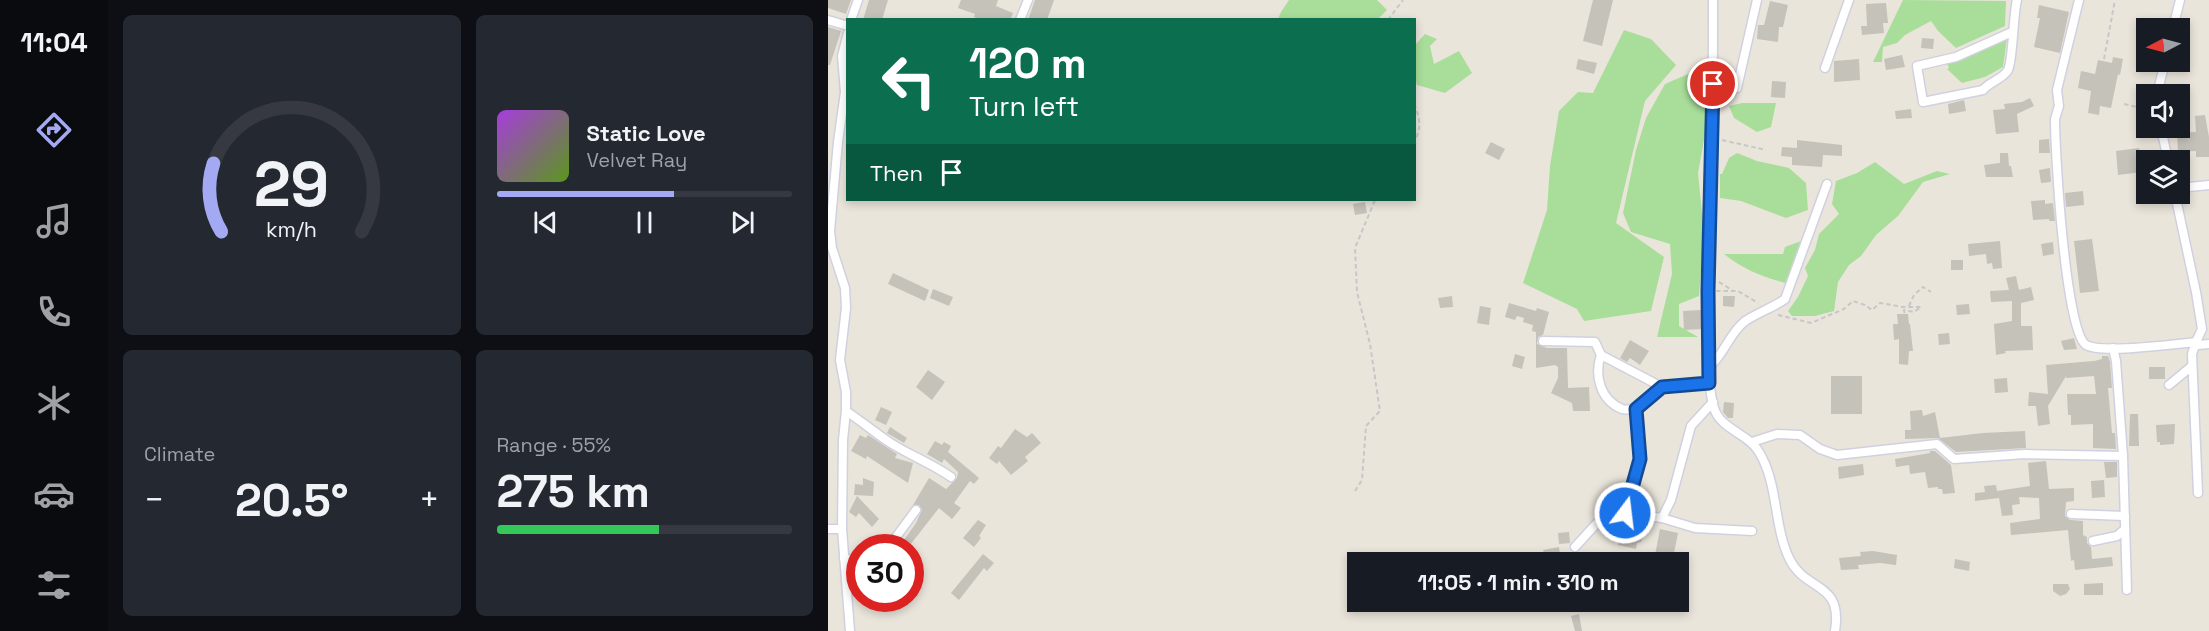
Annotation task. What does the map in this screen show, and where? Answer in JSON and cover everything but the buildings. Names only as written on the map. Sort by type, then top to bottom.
[{"type":"street","points":[[852,18],[858,0]]},
{"type":"street","points":[[1021,18],[1027,0]]},
{"type":"street","points":[[1713,0],[1713,138],[1708,291],[1709,383],[1716,413],[1722,422],[1752,442],[1759,452],[1772,485],[1785,548],[1791,562],[1800,572],[1833,599],[1837,620],[1835,631]]},
{"type":"street","points":[[1737,88],[1757,0]]},
{"type":"street","points":[[1825,68],[1849,0]]},
{"type":"street","points":[[2012,32],[1956,57],[1917,66],[1923,102],[1983,90],[1986,86],[1999,80],[2009,69],[2017,0]]},
{"type":"street","points":[[2079,0],[2057,90],[2059,106],[2055,119],[2066,271],[2077,327],[2083,341],[2088,346],[2113,348],[2196,342],[2198,345],[2209,344]]},
{"type":"street","points":[[2176,18],[2180,0]]},
{"type":"street","points":[[828,20],[846,25]]},
{"type":"street","points":[[846,41],[842,56],[845,92],[830,231],[832,248],[845,288],[846,308],[840,360],[846,392],[842,458],[842,529],[850,631]]},
{"type":"street","points":[[1709,367],[1716,361],[1744,322],[1785,299],[1799,266],[1827,184]]},
{"type":"street","points":[[2190,187],[2209,185]]},
{"type":"street","points":[[2177,204],[2202,329],[2192,354],[2198,493]]},
{"type":"street","points":[[1543,341],[1591,340],[1595,342],[1601,355],[1598,375],[1603,395],[1622,409],[1636,409],[1662,387]]},
{"type":"street","points":[[2113,348],[2123,456],[2127,590]]},
{"type":"street","points":[[1601,355],[1662,387],[1709,383]]},
{"type":"street","points":[[2169,385],[2192,366]]},
{"type":"street","points":[[1662,518],[1671,500],[1692,426],[1713,402]]},
{"type":"street","points":[[1625,513],[1640,459],[1636,409]]},
{"type":"street","points":[[846,411],[888,441],[951,477]]},
{"type":"street","points":[[1752,442],[1777,434],[1800,435],[1820,449],[1837,456],[1937,444],[1954,459],[2025,454],[2123,456]]},
{"type":"street","points":[[898,534],[916,510]]},
{"type":"street","points":[[1575,547],[1597,523],[1625,513],[1662,518],[1695,528],[1752,531]]},
{"type":"street","points":[[2071,514],[2125,516]]},
{"type":"street","points":[[828,530],[842,529]]},
{"type":"street","points":[[2093,541],[2117,536],[2126,529]]},
{"type":"path","points":[[1390,18],[1403,0]]},
{"type":"path","points":[[2104,59],[2115,0]]},
{"type":"path","points":[[2124,104],[2136,107]]},
{"type":"path","points":[[1416,108],[1419,115],[1419,132],[1416,138]]},
{"type":"path","points":[[1713,138],[1766,150]]},
{"type":"path","points":[[1355,491],[1362,480],[1366,426],[1380,411],[1370,344],[1357,292],[1355,248],[1375,201]]},
{"type":"path","points":[[1713,281],[1733,291]]},
{"type":"path","points":[[1909,306],[1914,295],[1923,287],[1931,292]]},
{"type":"path","points":[[1708,291],[1738,291],[1768,310],[1811,323],[1844,309],[1853,301],[1872,310],[1880,303],[1921,307],[1914,312],[1904,310],[1905,316]]},
{"type":"green space","points":[[1289,0],[1377,0],[1387,10],[1379,18],[1278,18]]},
{"type":"green space","points":[[1903,0],[2006,1],[2005,26],[1956,48],[1931,21],[1905,35],[1897,43],[1883,47],[1882,62],[1873,62]]},
{"type":"green space","points":[[1624,30],[1651,39],[1676,65],[1645,101],[1616,223],[1664,257],[1651,311],[1584,321],[1577,309],[1523,283],[1547,210],[1550,166],[1559,111],[1578,92],[1593,93]]},
{"type":"green space","points":[[1425,34],[1437,39],[1430,46],[1434,64],[1459,51],[1472,73],[1445,93],[1417,85],[1416,44]]},
{"type":"green space","points":[[2007,38],[2003,67],[1985,77],[1962,83],[1947,69],[1949,68],[1947,63]]},
{"type":"green space","points":[[1704,67],[1713,72],[1709,113],[1698,173],[1704,234],[1699,296],[1679,304],[1679,326],[1698,337],[1657,337],[1672,274],[1670,244],[1631,232],[1623,213],[1636,150],[1646,118],[1665,84]]},
{"type":"green space","points":[[1742,103],[1776,103],[1771,127],[1757,132],[1734,118],[1729,106]]},
{"type":"green space","points":[[1737,153],[1757,161],[1789,168],[1806,183],[1808,210],[1786,218],[1741,201],[1720,198],[1720,174],[1729,158]]},
{"type":"green space","points":[[1875,162],[1904,184],[1937,171],[1950,174],[1923,182],[1898,216],[1876,235],[1861,256],[1849,265],[1838,282],[1834,311],[1815,316],[1792,316],[1788,311],[1808,276],[1805,268],[1815,250],[1819,234],[1839,214],[1832,204],[1836,181],[1857,173]]},
{"type":"green space","points":[[1801,241],[1799,264],[1789,284],[1755,273],[1724,254],[1783,254],[1785,247]]},
{"type":"route","points":[[1625,513],[1640,459],[1636,409],[1662,387],[1709,383],[1708,291],[1713,84]]}]
